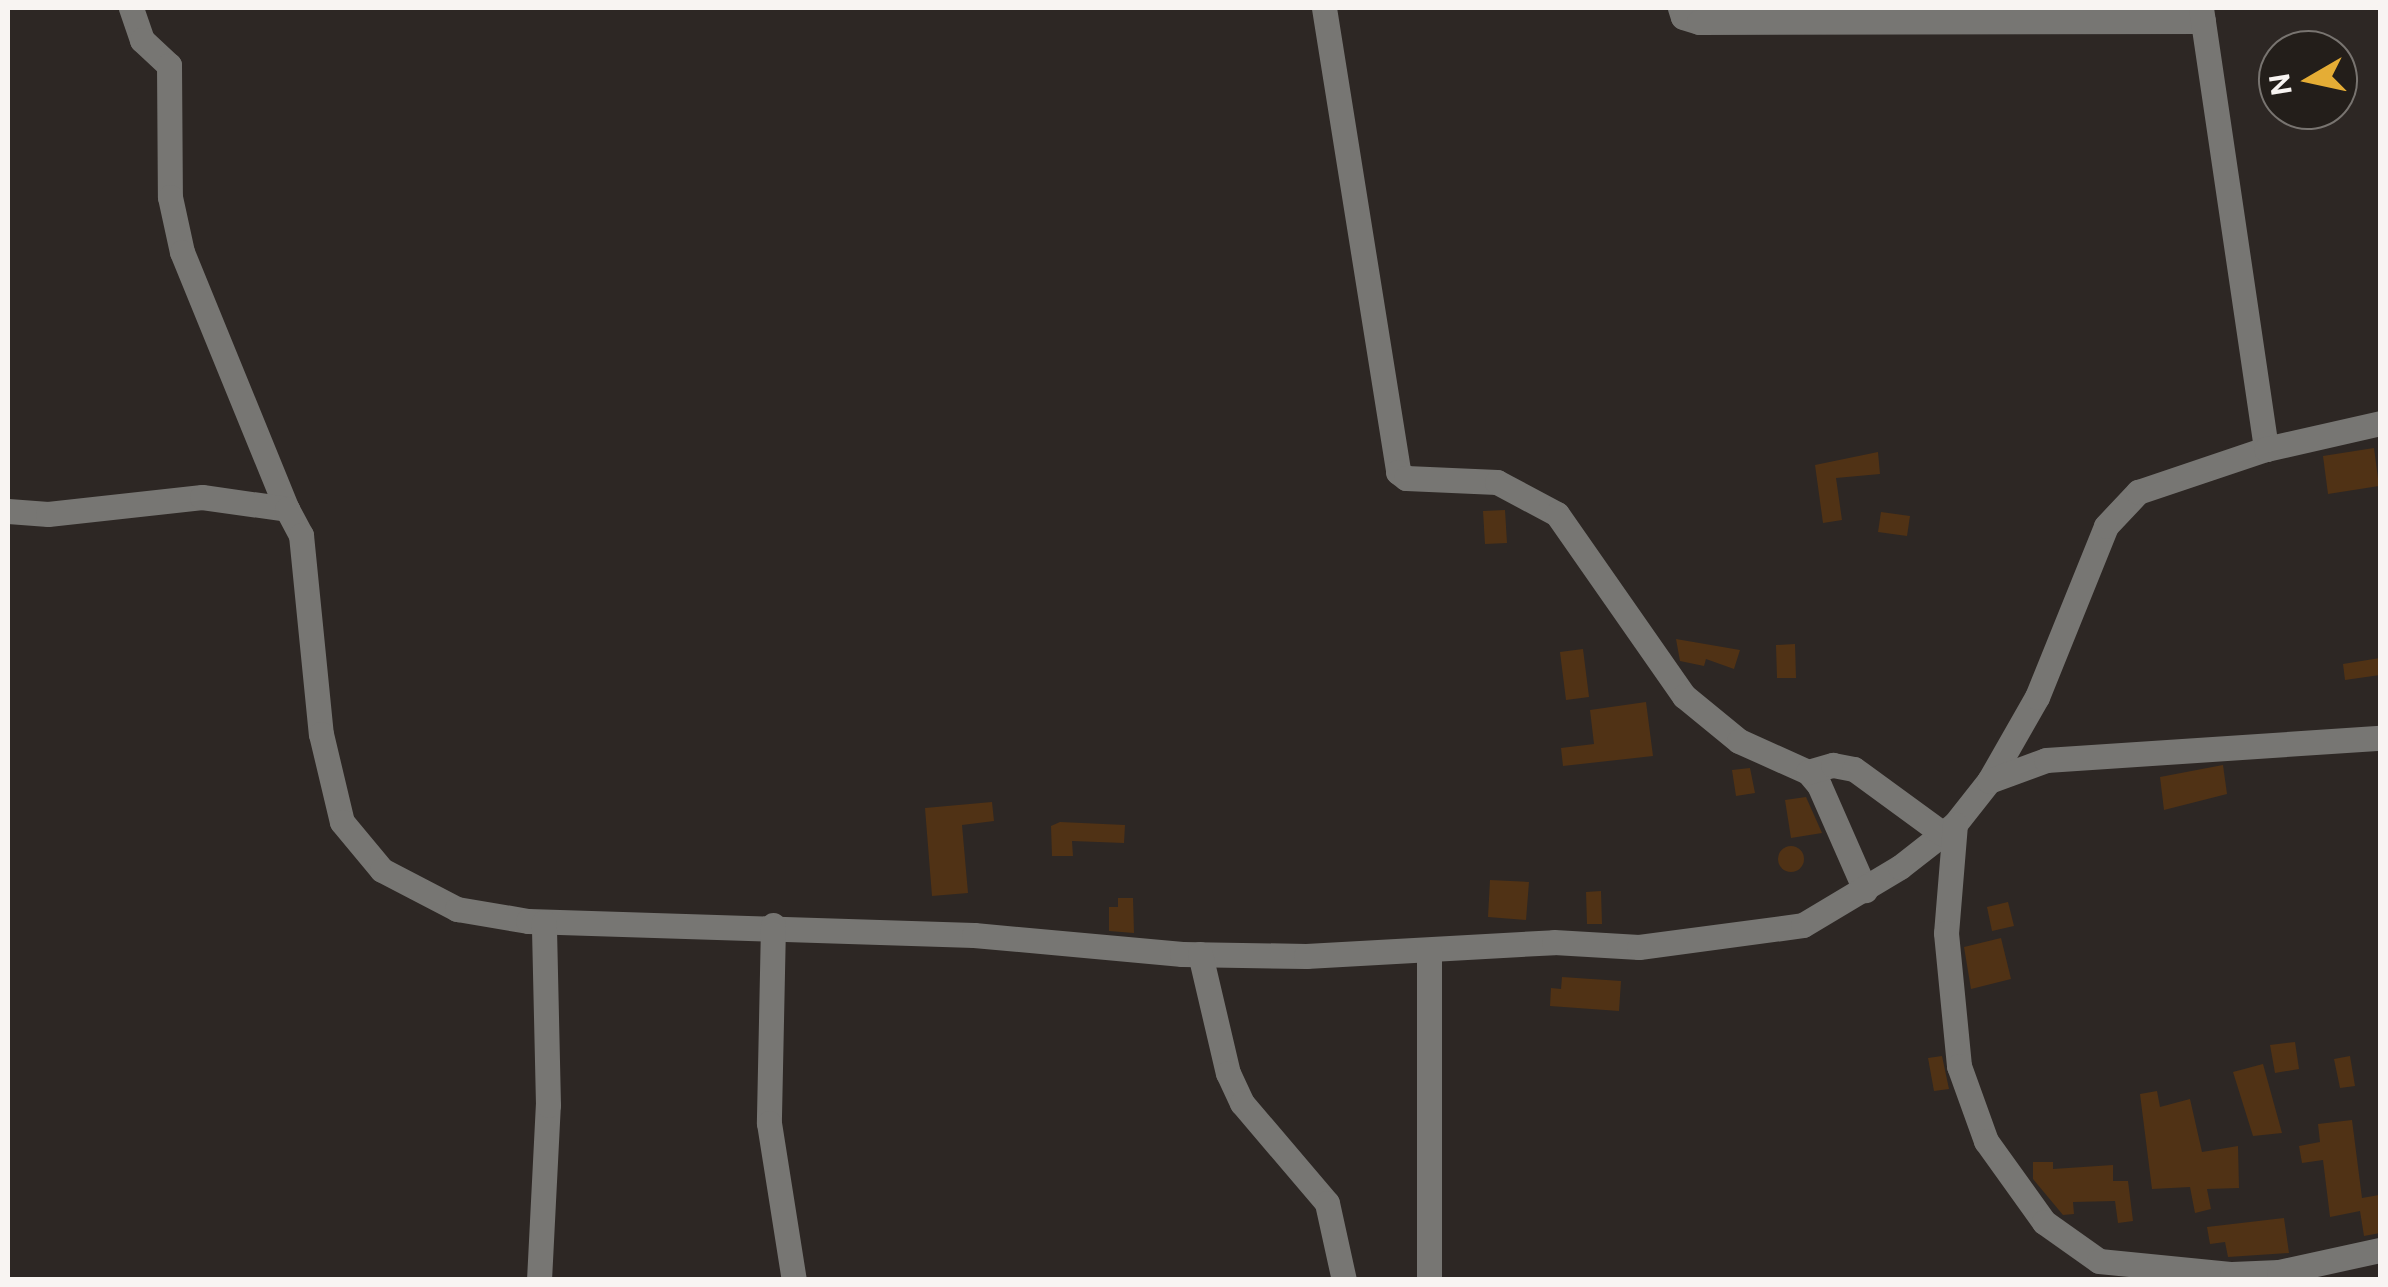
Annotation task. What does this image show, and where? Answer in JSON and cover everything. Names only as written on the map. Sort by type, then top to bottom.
[{"type":"street","points":[[131,8],[142,40],[169,65],[170,197],[182,252],[301,535],[321,734],[342,822],[367,857],[410,889],[476,914],[544,922],[773,925],[1200,954],[1720,941],[1802,925],[1865,890],[1949,829],[1989,782],[2037,697],[2106,526],[2138,492],[2266,449],[2380,423]]},
{"type":"street","points":[[1324,8],[1398,472],[1406,478],[1497,482],[1542,503],[1610,582],[1684,696],[1739,741],[1808,772],[1833,765],[1854,769],[1949,829]]},
{"type":"street","points":[[1680,8],[1683,17],[1699,22],[2202,14],[2266,449]]},
{"type":"street","points":[[8,512],[48,514],[202,497],[288,509]]},
{"type":"street","points":[[1989,782],[2046,760],[2380,738]]},
{"type":"street","points":[[1808,772],[1865,890]]},
{"type":"street","points":[[1949,829],[1946,960],[1970,1109],[2018,1192],[2087,1268],[2255,1274],[2380,1250]]},
{"type":"street","points":[[539,1280],[548,1105],[544,922]]},
{"type":"street","points":[[773,925],[769,1122],[794,1280]]},
{"type":"street","points":[[1429,950],[1429,1280]]},
{"type":"street","points":[[1200,954],[1228,1073],[1242,1103],[1326,1202],[1344,1280]]},
{"type":"building","points":[[2374,448],[2379,486],[2328,494],[2323,456]]},
{"type":"building","points":[[1878,452],[1880,474],[1836,478],[1842,520],[1823,523],[1815,465]]},
{"type":"building","points":[[1505,510],[1507,543],[1485,544],[1483,511]]},
{"type":"building","points":[[1881,512],[1910,516],[1907,536],[1878,532]]},
{"type":"building","points":[[1676,639],[1740,650],[1734,669],[1706,659],[1704,666],[1680,661]]},
{"type":"building","points":[[1795,644],[1796,678],[1777,678],[1776,645]]},
{"type":"building","points":[[1583,649],[1589,697],[1566,700],[1560,652]]},
{"type":"building","points":[[2380,658],[2380,675],[2345,680],[2343,664]]},
{"type":"building","points":[[1646,702],[1653,756],[1563,766],[1561,748],[1594,744],[1590,710]]},
{"type":"building","points":[[2223,765],[2227,794],[2164,810],[2160,777]]},
{"type":"building","points":[[1750,768],[1755,793],[1736,796],[1732,770]]},
{"type":"building","points":[[1806,797],[1822,833],[1791,838],[1785,800]]},
{"type":"building","points":[[992,802],[994,821],[962,825],[968,893],[932,896],[925,808]]},
{"type":"building","points":[[1060,822],[1125,825],[1124,843],[1072,841],[1073,856],[1052,856],[1051,826]]},
{"type":"building","points":[[1791,846],[1800,850],[1804,859],[1800,868],[1791,872],[1782,868],[1778,859],[1782,850]]},
{"type":"building","points":[[1490,880],[1529,882],[1526,920],[1488,917]]},
{"type":"building","points":[[1601,891],[1602,924],[1587,924],[1586,892]]},
{"type":"building","points":[[1118,898],[1133,898],[1134,933],[1109,931],[1109,907],[1118,907]]},
{"type":"building","points":[[2008,902],[2014,926],[1992,931],[1987,907]]},
{"type":"building","points":[[2001,938],[2011,979],[1971,989],[1964,947]]},
{"type":"building","points":[[1562,977],[1621,981],[1619,1011],[1550,1006],[1551,988],[1561,989]]},
{"type":"building","points":[[2295,1042],[2299,1069],[2275,1073],[2270,1045]]},
{"type":"building","points":[[1942,1056],[1949,1089],[1934,1091],[1928,1058]]},
{"type":"building","points":[[2350,1056],[2355,1086],[2340,1088],[2334,1059]]},
{"type":"building","points":[[2263,1064],[2282,1133],[2253,1136],[2233,1072]]},
{"type":"building","points":[[2157,1091],[2160,1107],[2190,1099],[2202,1152],[2238,1146],[2239,1188],[2207,1189],[2211,1209],[2195,1213],[2190,1187],[2152,1189],[2140,1094]]},
{"type":"building","points":[[2352,1120],[2362,1198],[2379,1195],[2380,1203],[2380,1233],[2364,1236],[2360,1211],[2330,1217],[2323,1160],[2302,1163],[2299,1146],[2320,1142],[2318,1124]]},
{"type":"building","points":[[2033,1162],[2053,1162],[2053,1169],[2113,1165],[2113,1181],[2128,1181],[2133,1221],[2118,1223],[2115,1201],[2073,1202],[2074,1214],[2063,1215],[2033,1179]]},
{"type":"building","points":[[2284,1218],[2289,1253],[2228,1257],[2225,1242],[2210,1244],[2207,1227]]}]
